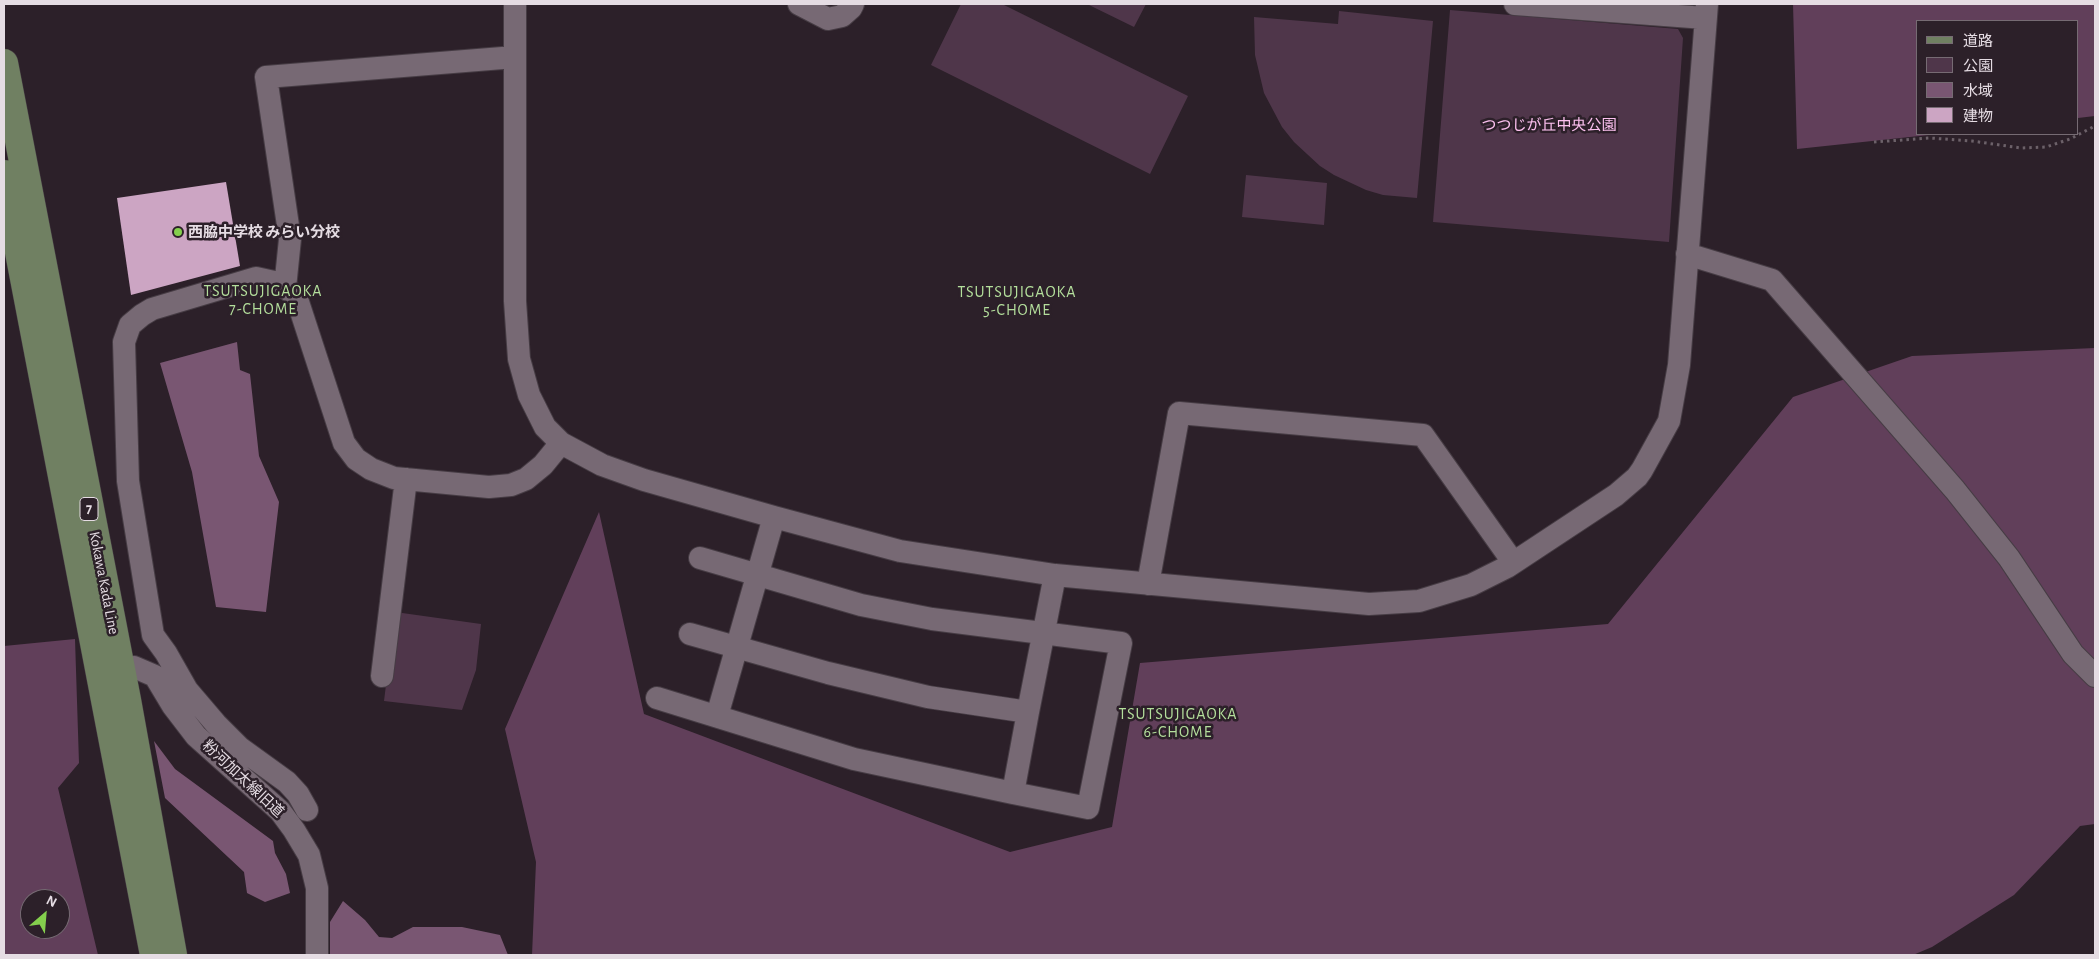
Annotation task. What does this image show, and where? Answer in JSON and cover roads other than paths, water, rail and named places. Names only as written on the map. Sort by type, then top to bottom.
[{"type":"main road","name":"Kokawa Kada Line","points":[[4,63],[121,669],[173,955]]},
{"type":"main road","name":"Kokawa Kada Line","points":[[4,174],[154,955]]},
{"type":"street","points":[[515,4],[515,301],[519,359],[529,395],[545,427],[561,443],[602,465],[635,477],[900,551],[1055,575],[1369,604],[1419,601],[1471,585],[1513,562],[1616,495],[1637,477],[1669,421],[1679,365],[1706,11],[1515,4]]},
{"type":"street","points":[[799,4],[828,19],[842,16],[851,8],[852,4]]},
{"type":"street","points":[[285,288],[290,239],[266,77],[515,57]]},
{"type":"street","points":[[1687,254],[1772,280],[1955,490],[2009,558],[2073,654],[2095,676]]},
{"type":"street","points":[[307,810],[298,794],[287,782],[240,748],[216,724],[187,690],[166,653],[153,635],[128,481],[124,342],[130,325],[152,309],[256,278],[274,282],[285,288],[297,299],[344,443],[356,459],[371,469],[394,478],[489,487],[510,485],[526,479],[543,465],[561,443]]},
{"type":"street","points":[[1148,584],[1179,413],[1423,435],[1513,562]]},
{"type":"street","points":[[382,676],[406,479]]},
{"type":"street","points":[[717,716],[774,517]]},
{"type":"street","points":[[657,698],[854,759],[1088,808],[1121,643],[932,619],[862,605],[700,558]]},
{"type":"street","points":[[1013,793],[1055,575]]},
{"type":"street","points":[[690,634],[828,673],[928,697],[1028,712]]},
{"type":"street","name":"粉河加太線旧道","points":[[121,669],[134,667],[155,676],[173,706],[196,736],[280,811],[294,830],[309,855],[317,888],[316,955]]},
{"type":"water","points":[[237,342],[240,370],[250,374],[259,456],[279,502],[266,612],[216,607],[192,472],[160,363]]},
{"type":"water","points":[[154,741],[175,769],[273,841],[275,853],[286,874],[290,893],[265,902],[247,893],[244,872],[165,798]]},
{"type":"water","points":[[343,901],[365,920],[379,937],[392,938],[413,927],[462,927],[500,935],[508,955],[330,955],[330,922]]},
{"type":"place","name":"西脇中学校 みらい分校","points":[[178,232]]},
{"type":"district","name":"TSUTSUJIGAOKA 7-CHOME","points":[[263,300]]},
{"type":"district","name":"TSUTSUJIGAOKA 5-CHOME","points":[[1017,301]]},
{"type":"district","name":"TSUTSUJIGAOKA 6-CHOME","points":[[1178,723]]},
{"type":"park label","name":"つつじが丘中央公園","points":[[1549,125]]}]
